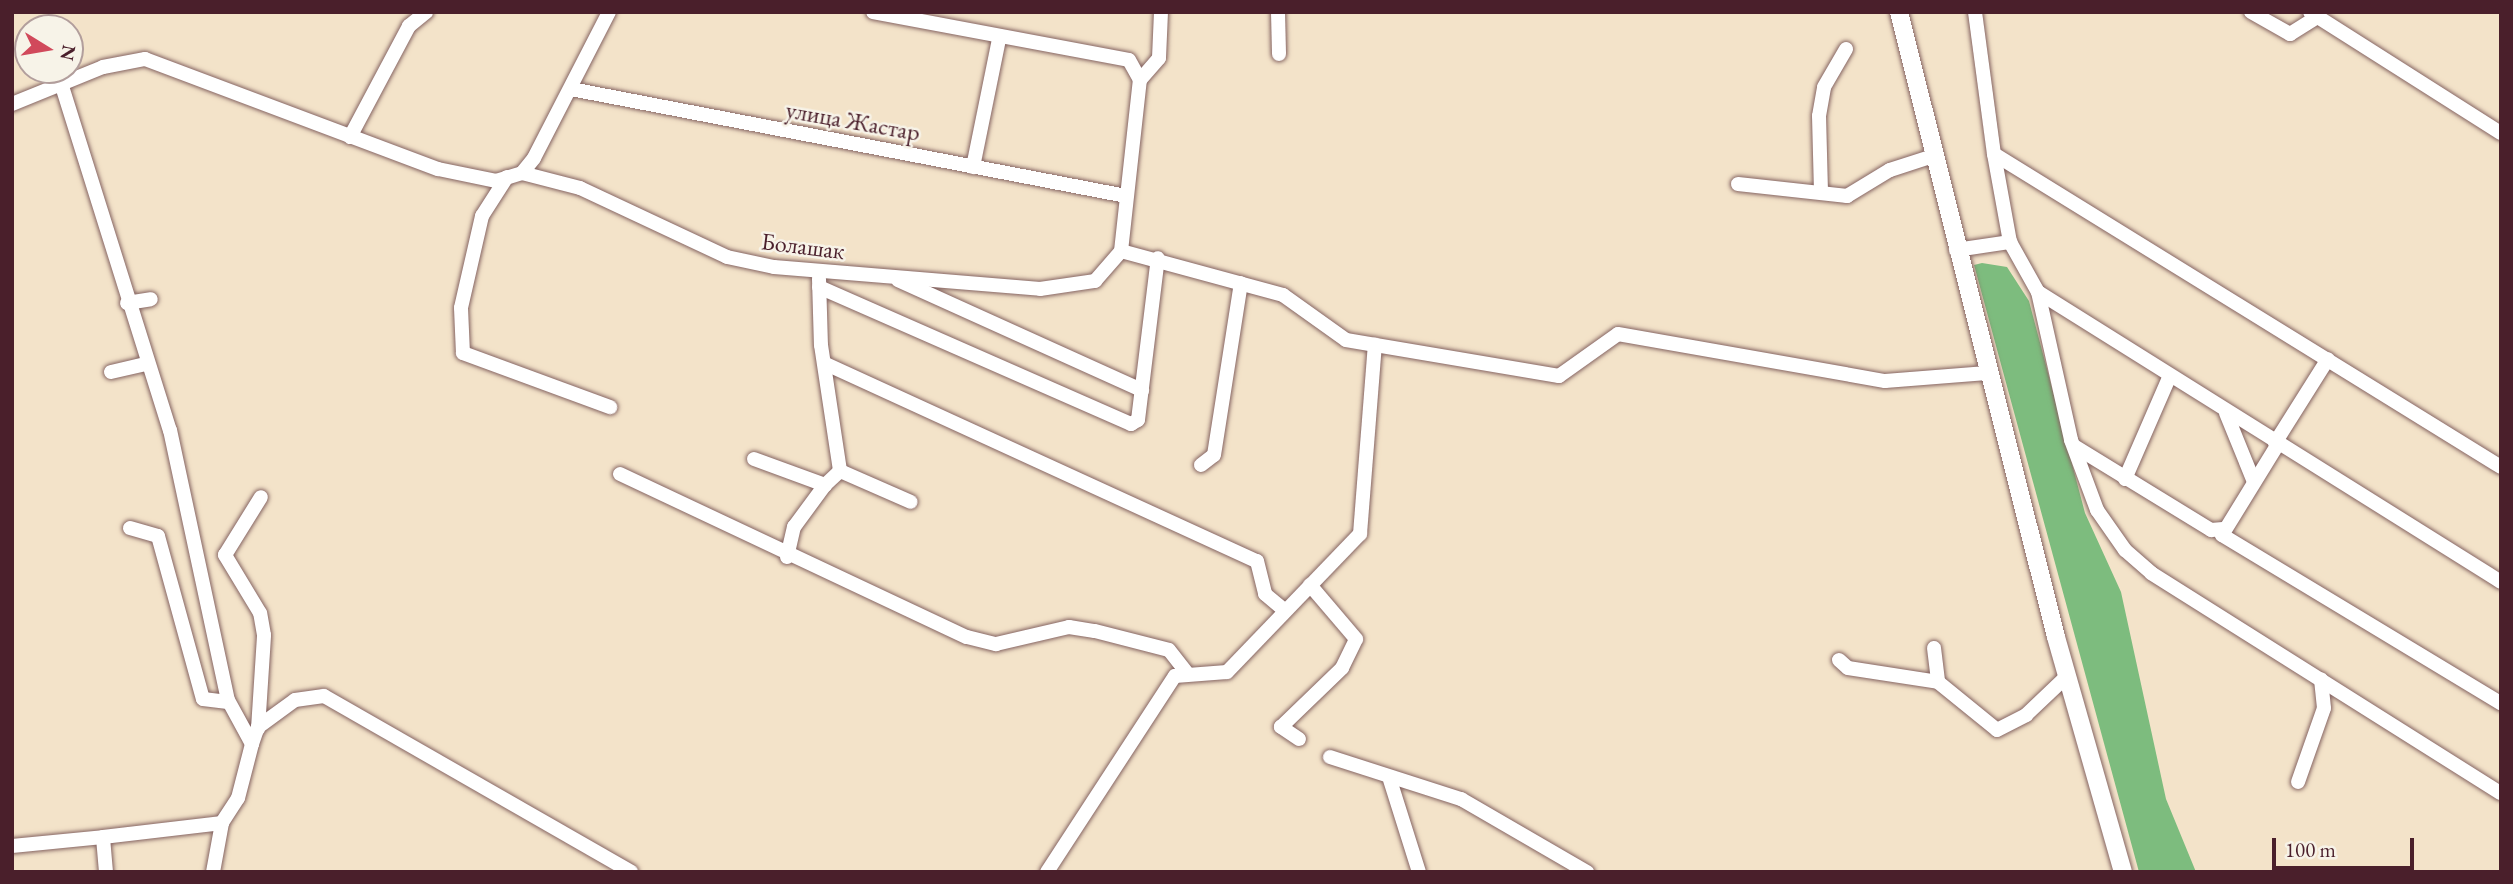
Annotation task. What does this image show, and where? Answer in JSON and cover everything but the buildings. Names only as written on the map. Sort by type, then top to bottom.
[{"type":"main road","points":[[1899,12],[1956,250],[2066,677],[2123,872]]},
{"type":"street","points":[[350,137],[409,26],[426,12]]},
{"type":"street","points":[[84,76],[145,59],[350,137],[470,178],[507,177],[522,173],[571,89],[609,12]]},
{"type":"street","points":[[873,12],[999,39],[1129,60],[1140,80]]},
{"type":"street","points":[[1161,12],[1159,58],[1140,80],[1121,251],[1158,258],[1283,295],[1346,340],[1559,376],[1618,334],[1885,381],[1987,373]]},
{"type":"street","points":[[1278,12],[1279,54]]},
{"type":"street","points":[[1975,12],[1994,153],[2010,242],[2038,292],[2073,446],[2098,510],[2125,550],[2501,793]]},
{"type":"street","points":[[2251,12],[2290,34],[2313,15],[2501,133]]},
{"type":"street","points":[[973,167],[999,39]]},
{"type":"street","points":[[1821,192],[1822,97],[1846,49]]},
{"type":"street","points":[[12,104],[59,84]]},
{"type":"street","points":[[61,84],[146,364],[170,430],[228,702],[252,744]]},
{"type":"street","name":"улица Жастар","points":[[571,89],[1126,196]]},
{"type":"street","points":[[1994,153],[2501,467]]},
{"type":"street","points":[[1738,184],[1859,193],[1890,170],[1933,156]]},
{"type":"street","name":"Болашак","points":[[522,173],[580,188],[727,257],[819,281],[889,276],[1040,289],[1095,281],[1121,251]]},
{"type":"street","points":[[507,177],[482,216],[461,308],[463,353],[610,407]]},
{"type":"street","points":[[1956,250],[2010,242]]},
{"type":"street","points":[[840,471],[826,364],[819,281],[1123,422],[1138,420],[1158,258]]},
{"type":"street","points":[[889,276],[1142,390]]},
{"type":"street","points":[[1201,465],[1214,455],[1241,283]]},
{"type":"street","points":[[2038,292],[2169,377],[2501,582]]},
{"type":"street","points":[[127,303],[151,299]]},
{"type":"street","points":[[1047,872],[1175,676],[1186,672],[1227,672],[1363,527],[1375,345]]},
{"type":"street","points":[[2221,532],[2328,359]]},
{"type":"street","points":[[111,372],[146,364]]},
{"type":"street","points":[[826,364],[1257,561],[1265,594],[1285,611]]},
{"type":"street","points":[[2125,479],[2169,377]]},
{"type":"street","points":[[2226,412],[2254,482]]},
{"type":"street","points":[[2073,446],[2125,479],[2221,532],[2249,552],[2501,703]]},
{"type":"street","points":[[754,459],[825,485]]},
{"type":"street","points":[[787,557],[794,527],[825,485],[840,471]]},
{"type":"street","points":[[840,471],[911,502]]},
{"type":"street","points":[[620,474],[787,557],[967,637],[996,644],[1069,627],[1095,631],[1170,650],[1186,672]]},
{"type":"street","points":[[213,872],[222,823],[238,798],[258,729],[264,635],[260,613],[225,555],[261,497]]},
{"type":"street","points":[[2232,515],[2235,536],[2249,552]]},
{"type":"street","points":[[130,528],[158,536],[204,699],[228,702]]},
{"type":"street","points":[[1299,739],[1281,727],[1342,668],[1356,639],[1310,585]]},
{"type":"street","points":[[1934,648],[1938,682]]},
{"type":"street","points":[[1839,660],[1848,668],[1938,682],[1986,724],[2006,730],[2066,677]]},
{"type":"street","points":[[2298,782],[2324,708],[2321,679]]},
{"type":"street","points":[[258,729],[295,700],[324,696],[631,872]]},
{"type":"street","points":[[1330,757],[1373,768],[1390,780],[1461,799],[1587,872]]},
{"type":"street","points":[[1390,780],[1419,872]]},
{"type":"street","points":[[12,846],[222,823]]},
{"type":"street","points":[[103,836],[106,872]]},
{"type":"green space","points":[[1982,263],[2007,267],[2029,301],[2085,513],[2121,592],[2166,799],[2196,872],[2139,872],[1974,265]]}]
